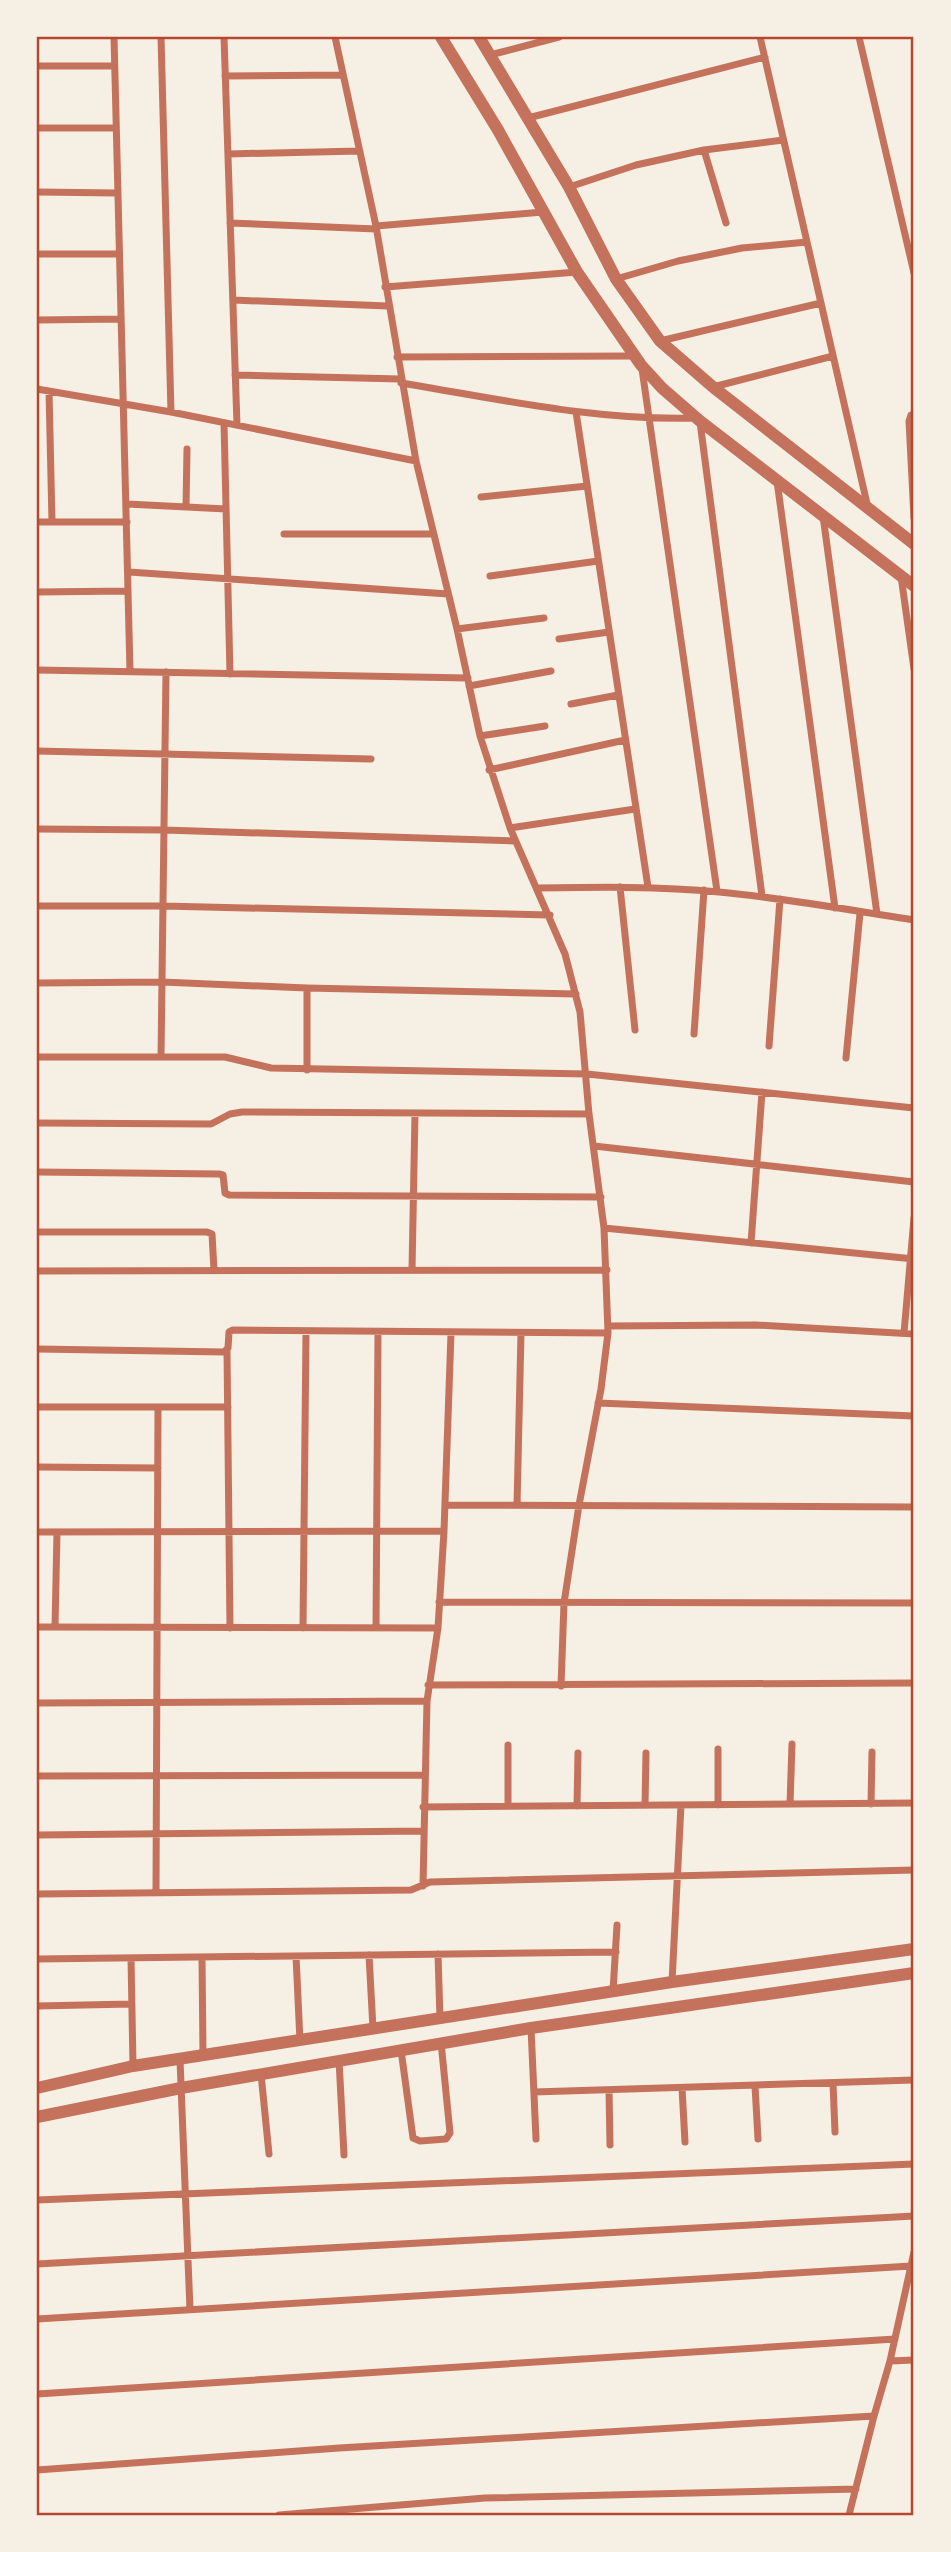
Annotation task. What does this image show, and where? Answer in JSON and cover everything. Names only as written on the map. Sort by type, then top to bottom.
[{"type":"street","points":[[114,37],[130,671]]},
{"type":"street","points":[[161,37],[171,412]]},
{"type":"street","points":[[224,37],[237,425]]},
{"type":"street","points":[[335,37],[376,228],[415,461],[457,629],[480,736],[515,841],[565,954],[576,994],[587,1074],[589,1114],[604,1228],[608,1329],[564,1603],[561,1686]]},
{"type":"street","points":[[441,37],[577,272],[638,360],[662,387],[698,420],[914,586]]},
{"type":"street","points":[[479,37],[569,187],[616,279],[660,341],[713,387],[914,544]]},
{"type":"street","points":[[490,55],[559,37]]},
{"type":"street","points":[[760,37],[868,509]]},
{"type":"street","points":[[859,37],[914,273]]},
{"type":"street","points":[[528,118],[765,57]]},
{"type":"street","points":[[37,66],[114,66]]},
{"type":"street","points":[[225,76],[343,75]]},
{"type":"street","points":[[37,128],[116,128]]},
{"type":"street","points":[[569,187],[636,165],[704,150],[783,140]]},
{"type":"street","points":[[704,150],[726,223]]},
{"type":"street","points":[[228,154],[359,151]]},
{"type":"street","points":[[37,192],[117,193]]},
{"type":"street","points":[[230,223],[376,228],[543,212]]},
{"type":"street","points":[[616,279],[678,261],[729,251],[807,243]]},
{"type":"street","points":[[37,254],[118,254]]},
{"type":"street","points":[[385,288],[577,272]]},
{"type":"street","points":[[233,300],[388,306]]},
{"type":"street","points":[[660,341],[821,303]]},
{"type":"street","points":[[37,320],[120,319]]},
{"type":"street","points":[[713,387],[833,356]]},
{"type":"street","points":[[397,357],[638,360]]},
{"type":"street","points":[[638,360],[649,419],[717,891]]},
{"type":"street","points":[[235,375],[401,381],[576,412],[649,419],[698,420]]},
{"type":"street","points":[[37,389],[171,412],[415,461]]},
{"type":"street","points":[[49,391],[52,522]]},
{"type":"street","points":[[576,412],[648,887]]},
{"type":"street","points":[[914,414],[909,421],[914,518]]},
{"type":"street","points":[[698,420],[762,897]]},
{"type":"street","points":[[224,423],[230,674]]},
{"type":"street","points":[[186,507],[187,449]]},
{"type":"street","points":[[777,480],[835,908]]},
{"type":"street","points":[[481,497],[587,486]]},
{"type":"street","points":[[127,504],[226,509]]},
{"type":"street","points":[[822,514],[877,914]]},
{"type":"street","points":[[37,522],[127,522]]},
{"type":"street","points":[[284,534],[432,534]]},
{"type":"street","points":[[490,576],[598,561]]},
{"type":"street","points":[[129,572],[448,594]]},
{"type":"street","points":[[901,575],[914,668]]},
{"type":"street","points":[[37,592],[128,591]]},
{"type":"street","points":[[457,629],[544,618]]},
{"type":"street","points":[[559,639],[608,632]]},
{"type":"street","points":[[37,670],[468,682],[551,671]]},
{"type":"street","points":[[161,1057],[166,672]]},
{"type":"street","points":[[571,704],[618,695]]},
{"type":"street","points":[[480,736],[545,726]]},
{"type":"street","points":[[489,769],[625,740]]},
{"type":"street","points":[[37,751],[371,759]]},
{"type":"street","points":[[510,828],[635,808]]},
{"type":"street","points":[[37,829],[164,830],[515,841]]},
{"type":"street","points":[[621,887],[635,1030]]},
{"type":"street","points":[[537,888],[648,887],[717,891],[914,920]]},
{"type":"street","points":[[694,1034],[704,890]]},
{"type":"street","points":[[769,1046],[780,899]]},
{"type":"street","points":[[37,906],[163,906],[550,915]]},
{"type":"street","points":[[846,1058],[860,913]]},
{"type":"street","points":[[37,983],[162,982],[576,994]]},
{"type":"street","points":[[307,988],[307,1070]]},
{"type":"street","points":[[37,1057],[225,1057],[259,1067],[307,1070],[587,1074],[914,1108]]},
{"type":"street","points":[[751,1243],[762,1092]]},
{"type":"street","points":[[37,1124],[199,1125],[211,1124],[230,1114],[242,1112],[589,1114]]},
{"type":"street","points":[[412,1270],[415,1113]]},
{"type":"street","points":[[594,1146],[914,1182]]},
{"type":"street","points":[[37,1171],[219,1174],[223,1175],[225,1193],[229,1195],[601,1197]]},
{"type":"street","points":[[904,1333],[914,1219]]},
{"type":"street","points":[[604,1228],[912,1259]]},
{"type":"street","points":[[37,1232],[207,1231],[212,1234],[214,1241],[214,1270]]},
{"type":"street","points":[[37,1270],[607,1270]]},
{"type":"street","points":[[230,1628],[228,1351],[229,1332],[233,1330],[521,1333],[756,1325],[914,1334]]},
{"type":"street","points":[[303,1628],[306,1332]]},
{"type":"street","points":[[376,1628],[378,1332]]},
{"type":"street","points":[[423,1885],[427,1700],[438,1628],[451,1333]]},
{"type":"street","points":[[517,1505],[521,1333]]},
{"type":"street","points":[[37,1349],[228,1351]]},
{"type":"street","points":[[598,1403],[914,1416]]},
{"type":"street","points":[[37,1407],[228,1407]]},
{"type":"street","points":[[156,1893],[158,1407]]},
{"type":"street","points":[[37,1467],[158,1468]]},
{"type":"street","points":[[445,1505],[914,1507]]},
{"type":"street","points":[[37,1532],[444,1531]]},
{"type":"street","points":[[55,1627],[57,1532]]},
{"type":"street","points":[[439,1602],[914,1603]]},
{"type":"street","points":[[37,1627],[438,1628]]},
{"type":"street","points":[[428,1685],[914,1683]]},
{"type":"street","points":[[37,1703],[427,1700]]},
{"type":"street","points":[[790,1804],[792,1744]]},
{"type":"street","points":[[508,1745],[508,1806]]},
{"type":"street","points":[[718,1749],[718,1805]]},
{"type":"street","points":[[871,1804],[872,1752]]},
{"type":"street","points":[[577,1806],[578,1753]]},
{"type":"street","points":[[645,1805],[646,1753]]},
{"type":"street","points":[[37,1776],[424,1775]]},
{"type":"street","points":[[423,1807],[914,1803]]},
{"type":"street","points":[[672,1982],[681,1805]]},
{"type":"street","points":[[37,1835],[423,1831]]},
{"type":"street","points":[[37,1894],[411,1890],[430,1882],[914,1870]]},
{"type":"street","points":[[613,1992],[617,1925]]},
{"type":"street","points":[[37,2088],[133,2066],[672,1982],[914,1949]]},
{"type":"street","points":[[37,1959],[615,1952]]},
{"type":"street","points":[[438,1954],[440,2019]]},
{"type":"street","points":[[369,1955],[373,2029]]},
{"type":"street","points":[[296,1956],[300,2041]]},
{"type":"street","points":[[202,1957],[203,2056]]},
{"type":"street","points":[[131,1958],[133,2066]]},
{"type":"street","points":[[37,2117],[181,2088],[442,2042],[914,1973]]},
{"type":"street","points":[[37,2006],[131,2004]]},
{"type":"street","points":[[531,2028],[536,2139]]},
{"type":"street","points":[[401,2050],[414,2138],[420,2141],[446,2139],[450,2133],[442,2042]]},
{"type":"street","points":[[180,2060],[190,2310]]},
{"type":"street","points":[[339,2060],[344,2155]]},
{"type":"street","points":[[261,2074],[269,2154]]},
{"type":"street","points":[[534,2092],[914,2081]]},
{"type":"street","points":[[833,2083],[835,2132]]},
{"type":"street","points":[[755,2086],[758,2139]]},
{"type":"street","points":[[682,2088],[685,2142]]},
{"type":"street","points":[[609,2090],[610,2145]]},
{"type":"street","points":[[37,2200],[914,2164]]},
{"type":"street","points":[[37,2264],[914,2216]]},
{"type":"street","points":[[849,2515],[912,2274],[914,2252]]},
{"type":"street","points":[[37,2319],[911,2266]]},
{"type":"street","points":[[37,2394],[895,2339]]},
{"type":"street","points":[[890,2361],[914,2360]]},
{"type":"street","points":[[37,2470],[325,2449],[874,2416]]},
{"type":"street","points":[[279,2515],[485,2498],[856,2489]]}]
